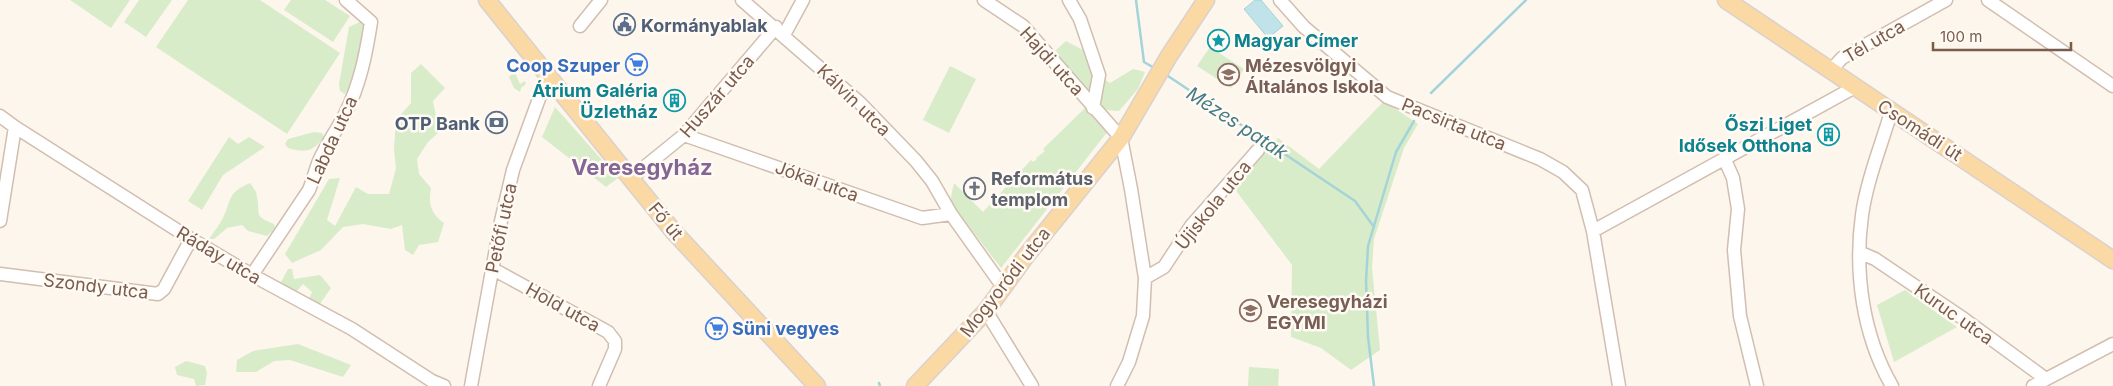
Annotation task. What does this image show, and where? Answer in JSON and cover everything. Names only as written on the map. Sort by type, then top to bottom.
[{"type":"main road","name":"Fő út","points":[[487,0],[674,232],[817,386]]},
{"type":"main road","name":"Mogyoródi utca","points":[[915,386],[986,310],[1121,138],[1206,0]]},
{"type":"main road","name":"Csomádi út","points":[[1726,0],[2113,260]]},
{"type":"street","name":"Labda utca","points":[[252,276],[309,190],[316,176],[318,163],[346,113],[357,85],[366,54],[371,22],[346,0]]},
{"type":"street","points":[[580,26],[601,0]]},
{"type":"street","name":"Kálvin utca","points":[[742,0],[780,31],[860,103],[916,161],[932,181],[951,214],[1003,287]]},
{"type":"street","name":"Huszár utca","points":[[631,178],[684,136],[780,31],[803,0]]},
{"type":"street","name":"Hajdi utca","points":[[984,0],[1023,26],[1121,138]]},
{"type":"street","name":"Hajdi utca","points":[[1069,0],[1080,19],[1100,75],[1093,108]]},
{"type":"street","name":"Pacsirta utca","points":[[1280,0],[1304,27],[1387,97],[1540,159],[1563,172],[1582,190],[1593,231],[1619,386]]},
{"type":"street","name":"Tél utca","points":[[1831,70],[1842,58],[1946,0]]},
{"type":"street","points":[[1988,0],[2113,86]]},
{"type":"street","name":"Petőfi utca","points":[[471,386],[492,269],[513,170],[548,74]]},
{"type":"street","points":[[1593,231],[1855,87]]},
{"type":"street","points":[[1892,112],[1869,182],[1862,216],[1861,253],[1861,285],[1865,318],[1874,349],[1892,386]]},
{"type":"street","name":"Ráday utca","points":[[0,116],[191,239],[252,276],[352,329],[444,386]]},
{"type":"street","points":[[0,221],[15,127]]},
{"type":"street","name":"Jókai utca","points":[[684,136],[922,218],[951,214]]},
{"type":"street","points":[[1117,386],[1130,362],[1143,316],[1145,278],[1132,189],[1121,138]]},
{"type":"street","name":"Újiskola utca","points":[[1145,278],[1164,267],[1191,226],[1258,150]]},
{"type":"street","points":[[1725,160],[1733,178],[1738,209],[1734,250],[1740,316],[1758,386]]},
{"type":"street","name":"Szondy utca","points":[[0,274],[158,294],[164,289],[191,239]]},
{"type":"street","name":"Kuruc utca","points":[[1861,253],[1875,259],[1964,319],[2046,379]]},
{"type":"street","name":"Hold utca","points":[[492,269],[608,332],[615,341],[615,349],[599,386]]},
{"type":"street","points":[[986,310],[1032,386]]},
{"type":"street","points":[[2033,386],[2113,344]]},
{"type":"green space","points":[[70,0],[130,0],[111,28]]},
{"type":"green space","points":[[139,0],[172,0],[146,37],[124,22]]},
{"type":"green space","points":[[188,0],[260,0],[340,53],[287,134],[156,47]]},
{"type":"green space","points":[[291,0],[325,0],[350,16],[333,42],[284,10]]},
{"type":"green space","points":[[362,21],[363,37],[359,59],[353,79],[345,94],[340,91],[339,84],[349,27]]},
{"type":"green space","points":[[1066,41],[1083,50],[1092,71],[1110,83],[1133,69],[1145,72],[1138,89],[1119,111],[1107,110],[1083,92],[1062,68],[1056,50]]},
{"type":"green space","points":[[1210,47],[1244,69],[1231,88],[1197,66]]},
{"type":"green space","points":[[421,64],[445,88],[433,101],[439,132],[428,142],[417,159],[419,174],[431,188],[431,208],[444,223],[438,242],[419,245],[413,255],[405,250],[402,225],[391,229],[363,224],[343,227],[321,250],[292,263],[285,254],[329,179],[340,178],[327,220],[335,226],[356,187],[368,194],[389,194],[396,168],[394,149],[396,120],[411,103],[411,73]]},
{"type":"green space","points":[[950,66],[976,79],[949,133],[923,120]]},
{"type":"green space","points":[[515,73],[520,84],[525,81],[526,84],[521,88],[520,92],[514,88],[509,77]]},
{"type":"green space","points":[[1384,101],[1418,124],[1404,148],[1374,239],[1372,268],[1380,350],[1351,370],[1321,348],[1291,337],[1292,265],[1234,188],[1278,138],[1319,169]]},
{"type":"green space","points":[[555,107],[618,178],[606,187],[542,137]]},
{"type":"green space","points":[[1086,107],[1108,131],[1001,268],[950,202],[954,183],[983,212],[1031,160],[1033,162],[1037,159],[1045,151],[1043,149]]},
{"type":"green space","points":[[314,132],[322,133],[324,137],[316,146],[308,150],[288,148],[285,144],[288,139]]},
{"type":"green space","points":[[229,137],[238,144],[249,137],[265,147],[223,175],[202,210],[188,201]]},
{"type":"green space","points":[[250,183],[256,193],[260,216],[274,224],[275,228],[267,236],[248,231],[242,225],[227,228],[214,239],[209,239],[223,218],[231,197],[237,190]]},
{"type":"green space","points":[[288,269],[292,269],[294,279],[320,275],[331,288],[320,304],[309,299],[312,292],[303,284],[296,292],[281,282]]},
{"type":"green space","points":[[1905,290],[1957,327],[1894,362],[1877,305]]},
{"type":"green space","points":[[298,344],[351,365],[343,377],[290,360],[274,361],[256,372],[236,372],[237,360],[253,351]]},
{"type":"green space","points":[[186,361],[205,366],[207,373],[205,385],[196,386],[194,379],[177,375],[175,367]]},
{"type":"green space","points":[[1249,367],[1279,369],[1278,386],[1248,386]]},
{"type":"water","points":[[1255,0],[1261,0],[1283,26],[1268,38],[1244,9]]},
{"type":"waterway","name":"Mézes patak","points":[[1136,0],[1144,62],[1156,69]]},
{"type":"waterway","points":[[1431,93],[1526,0]]},
{"type":"waterway","name":"Mézes patak","points":[[1165,74],[1355,201],[1374,227]]},
{"type":"waterway","points":[[1374,386],[1368,337],[1366,281],[1368,246],[1396,152],[1414,121]]},
{"type":"place","name":"Kormányablak","points":[[625,25]]},
{"type":"place","name":"Magyar Címer","points":[[1218,40]]},
{"type":"place","name":"Coop Szuper","points":[[636,65]]},
{"type":"place","name":"Mézesvölgyi Általános Iskola","points":[[1229,75]]},
{"type":"place","name":"Átrium Galéria Üzletház","points":[[674,100]]},
{"type":"place","name":"OTP Bank","points":[[496,123]]},
{"type":"place","name":"Őszi Liget Idősek Otthona","points":[[1828,134]]},
{"type":"place","name":"Református templom","points":[[975,188]]},
{"type":"place","name":"Veresegyházi EGYMI","points":[[1251,311]]},
{"type":"place","name":"Süni vegyes","points":[[716,328]]},
{"type":"district","name":"Veresegyház","points":[[642,167]]}]
